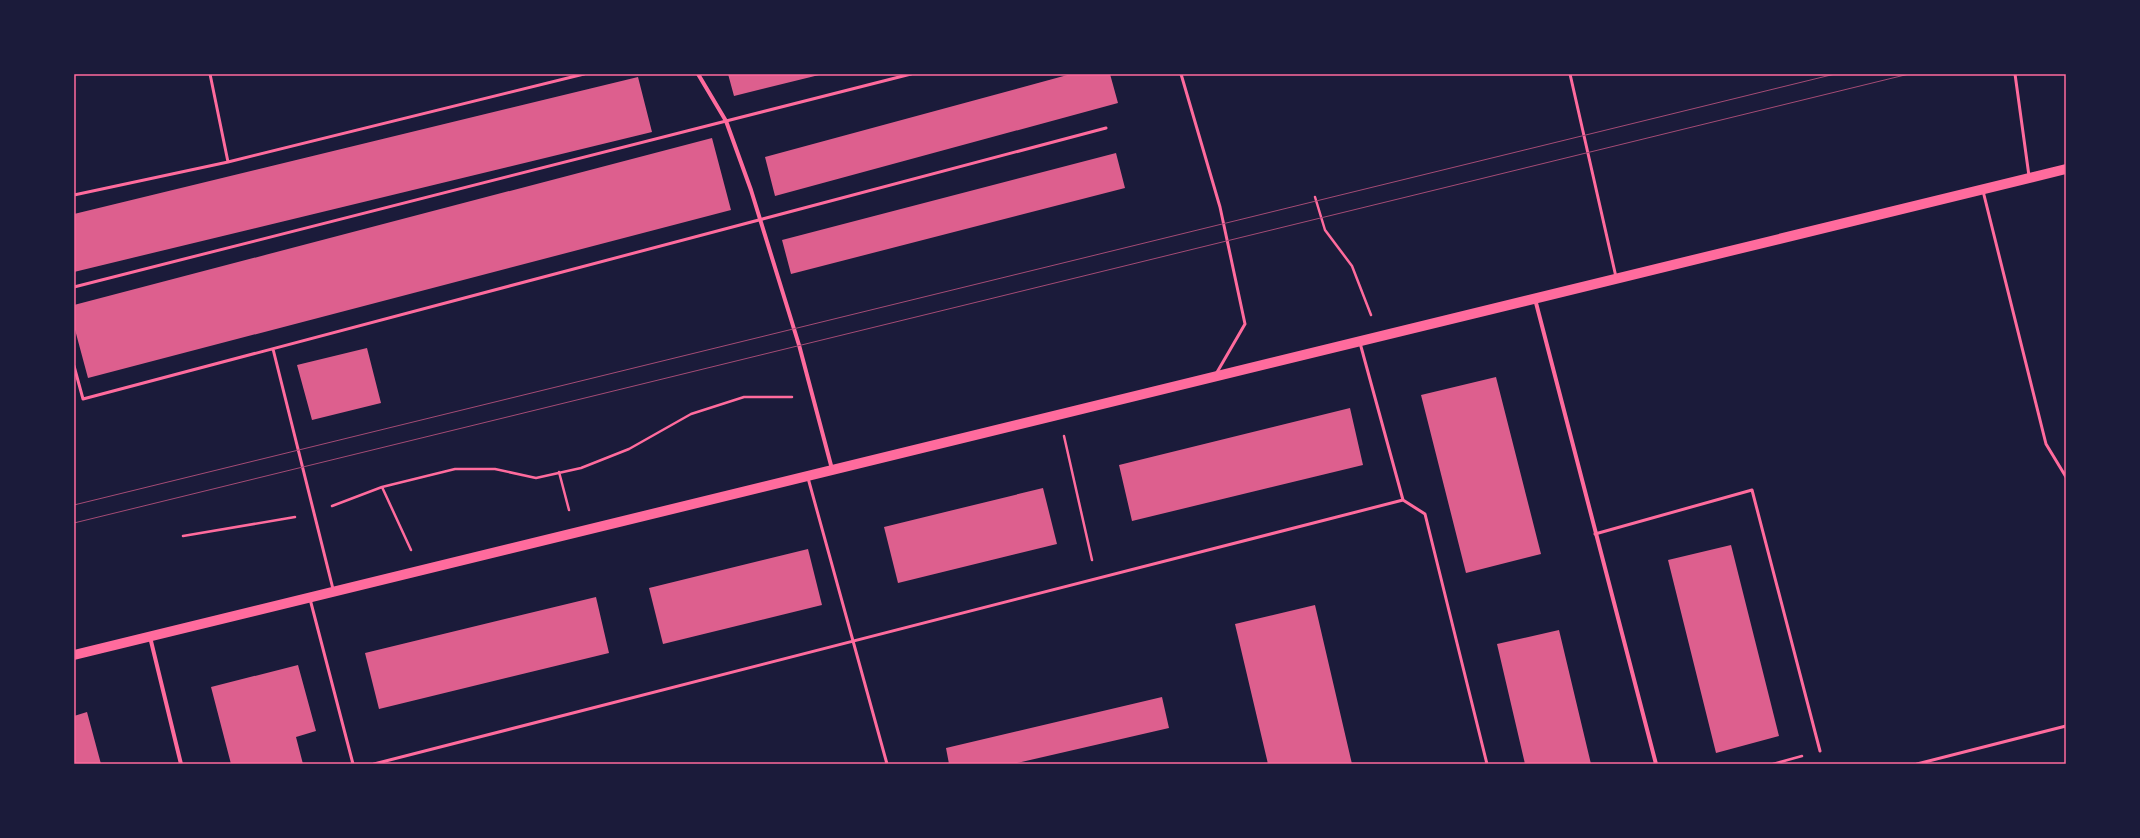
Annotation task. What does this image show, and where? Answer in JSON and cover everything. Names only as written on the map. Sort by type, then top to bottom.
[{"type":"main road","points":[[74,655],[2066,169]]},
{"type":"street","points":[[698,74],[726,121],[761,220],[794,328],[832,470]]},
{"type":"street","points":[[1535,298],[1595,534],[1656,764]]},
{"type":"street","points":[[150,636],[181,764]]},
{"type":"lane","points":[[210,74],[228,162]]},
{"type":"lane","points":[[74,195],[228,162],[584,74]]},
{"type":"lane","points":[[74,287],[911,74]]},
{"type":"lane","points":[[1181,74],[1220,207],[1245,324],[1214,377]]},
{"type":"lane","points":[[1570,74],[1617,279]]},
{"type":"lane","points":[[2015,74],[2029,178]]},
{"type":"lane","points":[[74,366],[83,399],[1106,128]]},
{"type":"lane","points":[[1982,189],[2046,444],[2066,477]]},
{"type":"lane","points":[[1359,341],[1403,500],[1425,514],[1487,764]]},
{"type":"lane","points":[[273,349],[334,591]]},
{"type":"lane","points":[[808,476],[887,764]]},
{"type":"lane","points":[[1595,534],[1752,490],[1820,751]]},
{"type":"lane","points":[[374,764],[1403,500]]},
{"type":"lane","points":[[309,597],[353,764]]},
{"type":"lane","points":[[1917,764],[2066,726]]},
{"type":"path","points":[[1315,197],[1325,230],[1352,266],[1378,336]]},
{"type":"path","points":[[183,536],[270,523],[315,513],[382,487],[455,469],[495,469],[536,478],[581,468],[629,448],[691,414],[744,397],[812,398]]},
{"type":"path","points":[[1058,414],[1096,579]]},
{"type":"path","points":[[559,472],[575,533]]},
{"type":"path","points":[[382,487],[421,570]]},
{"type":"path","points":[[1773,764],[1820,751]]},
{"type":"building","points":[[728,74],[818,74],[819,75],[734,96]]},
{"type":"building","points":[[1071,74],[1110,74],[1118,103],[775,196],[765,157]]},
{"type":"building","points":[[638,77],[652,132],[74,272],[74,214]]},
{"type":"building","points":[[712,138],[731,210],[88,378],[74,326],[74,305]]},
{"type":"building","points":[[1116,153],[1125,188],[791,274],[782,240]]},
{"type":"building","points":[[367,348],[381,403],[312,420],[297,365]]},
{"type":"building","points":[[1496,377],[1541,554],[1466,573],[1421,395]]},
{"type":"building","points":[[1350,408],[1363,465],[1132,521],[1119,465]]},
{"type":"building","points":[[1043,488],[1057,544],[898,583],[884,527]]},
{"type":"building","points":[[1731,545],[1779,736],[1716,753],[1668,560]]},
{"type":"building","points":[[808,549],[822,605],[663,644],[649,588]]},
{"type":"building","points":[[596,597],[609,653],[379,709],[365,653]]},
{"type":"building","points":[[1315,605],[1352,764],[1268,764],[1235,624]]},
{"type":"building","points":[[1559,630],[1591,764],[1525,764],[1497,644]]},
{"type":"building","points":[[298,665],[316,731],[296,737],[303,764],[231,764],[211,687]]},
{"type":"building","points":[[1162,697],[1169,728],[1013,764],[949,764],[946,748]]},
{"type":"building","points":[[87,712],[101,764],[74,764],[74,716]]},
{"type":"tram line","points":[[74,505],[1835,74]]},
{"type":"tram line","points":[[74,523],[1909,74]]}]
